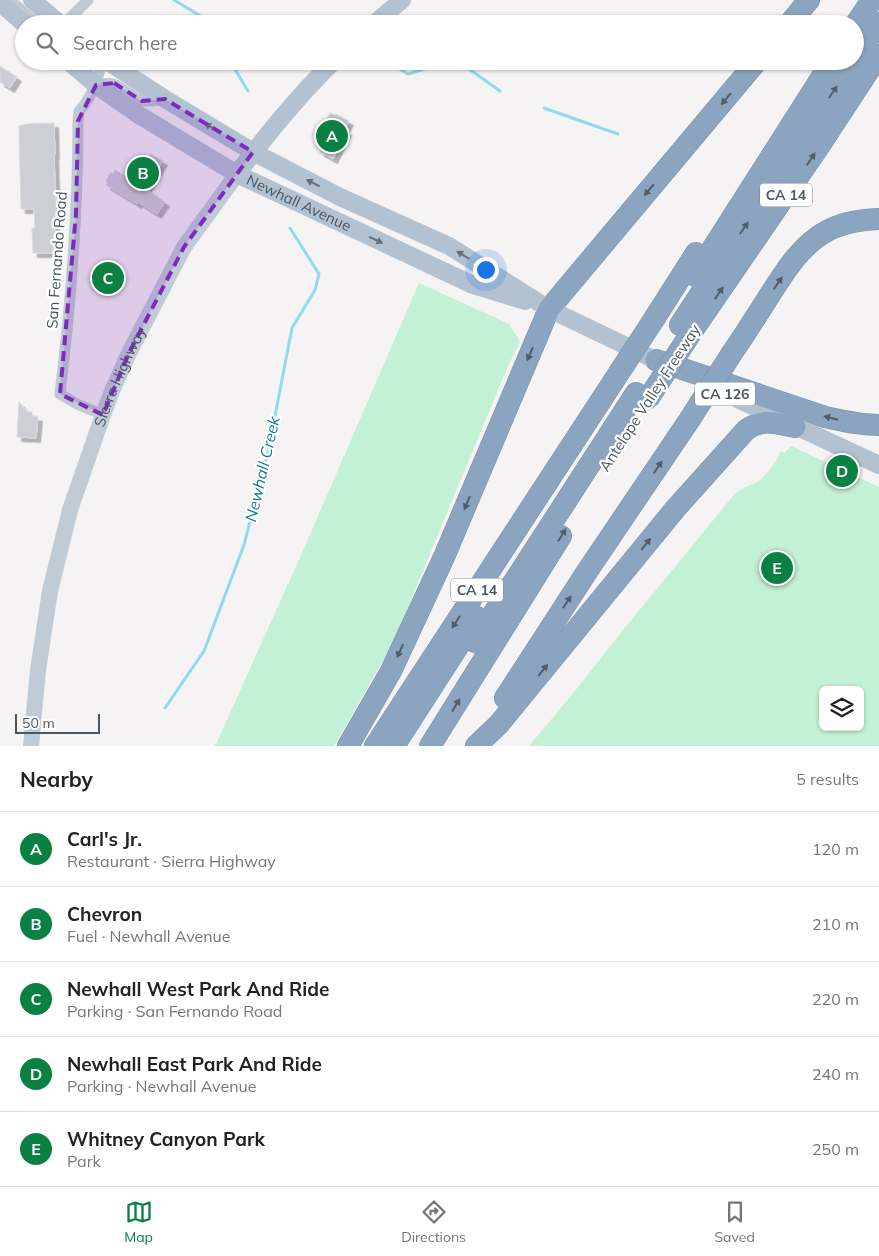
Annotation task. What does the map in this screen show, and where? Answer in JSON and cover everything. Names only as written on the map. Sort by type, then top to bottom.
[{"type":"highway","points":[[796,15],[809,0]]},
{"type":"highway","points":[[848,15],[858,0]]},
{"type":"highway","points":[[862,15],[872,0]]},
{"type":"highway","points":[[864,45],[879,22]]},
{"type":"highway","name":"Antelope Valley Freeway","points":[[430,746],[630,391],[673,325],[820,145],[879,55]]},
{"type":"highway","points":[[348,746],[391,671],[444,557],[549,309],[749,70]]},
{"type":"highway","name":"Antelope Valley Freeway","points":[[375,746],[630,391],[673,325],[813,70]]},
{"type":"highway","points":[[673,325],[827,70]]},
{"type":"highway","points":[[673,325],[847,70]]},
{"type":"highway","points":[[475,746],[588,570],[690,419],[776,285],[798,255],[812,241],[826,231],[861,220],[879,219]]},
{"type":"highway","points":[[656,360],[824,417],[866,425],[879,425]]},
{"type":"highway","points":[[394,746],[593,438],[630,391]]},
{"type":"highway","points":[[406,746],[505,597],[630,391]]},
{"type":"highway","points":[[475,746],[499,724],[676,508],[746,430],[761,423],[771,422],[795,427]]},
{"type":"main road","points":[[32,0],[50,15]]},
{"type":"main road","points":[[384,15],[402,0]]},
{"type":"main road","points":[[0,3],[15,16]]},
{"type":"main road","name":"Newhall Avenue","points":[[78,70],[96,85],[160,129],[237,174],[473,285],[549,309]]},
{"type":"main road","name":"Newhall Avenue","points":[[120,70],[165,100],[253,152],[340,197],[449,246],[549,309],[879,466]]},
{"type":"main road","name":"Sierra Highway","points":[[31,746],[38,670],[50,591],[70,510],[112,391],[129,353],[184,248],[253,152],[296,101],[325,70]]},
{"type":"street","points":[[10,0],[27,15]]},
{"type":"street","points":[[73,15],[88,0]]},
{"type":"street","name":"San Fernando Road","points":[[100,70],[96,85],[79,111],[76,214],[60,394],[77,404],[103,415]]},
{"type":"street","points":[[96,85],[104,83],[114,84],[142,101],[165,100]]},
{"type":"highlighted area","points":[[114,83],[142,101],[165,99],[253,152],[184,247],[129,353],[103,415],[60,394],[76,214],[78,121],[96,85]]},
{"type":"green space","points":[[419,283],[509,324],[520,342],[508,366],[394,641],[334,746],[214,746],[302,553]]},
{"type":"green space","points":[[791,446],[879,487],[879,746],[529,746],[733,496],[767,474],[781,451],[784,453]]},
{"type":"building","points":[[0,66],[17,77],[10,88],[0,82]]},
{"type":"building","points":[[330,113],[349,121],[344,130],[347,131],[333,159],[320,152],[322,149],[316,146],[318,143],[316,142],[323,130],[321,129]]},
{"type":"building","points":[[54,123],[56,253],[33,253],[32,228],[35,228],[34,209],[21,209],[19,126]]},
{"type":"building","points":[[150,154],[163,161],[146,189],[165,202],[157,214],[106,185],[111,172],[113,174],[115,170],[133,181]]},
{"type":"building","points":[[19,402],[27,412],[32,412],[32,416],[38,417],[36,438],[17,437]]},
{"type":"waterway","name":"Newhall Creek","points":[[174,0],[199,15]]},
{"type":"waterway","name":"Newhall Creek","points":[[235,70],[248,91]]},
{"type":"waterway","points":[[401,70],[408,74],[421,70]]},
{"type":"waterway","points":[[470,70],[500,91]]},
{"type":"waterway","points":[[544,108],[618,134]]},
{"type":"waterway","name":"Newhall Creek","points":[[165,708],[204,651],[244,545],[268,452],[292,328],[315,290],[319,274],[290,228]]},
{"type":"place","name":"Carl's Jr.","points":[[332,136]]},
{"type":"place","name":"Chevron","points":[[143,173]]},
{"type":"place","name":"Newhall West Park And Ride","points":[[108,278]]},
{"type":"place","name":"Newhall East Park And Ride","points":[[842,471]]},
{"type":"place","name":"Whitney Canyon Park","points":[[777,568]]}]
